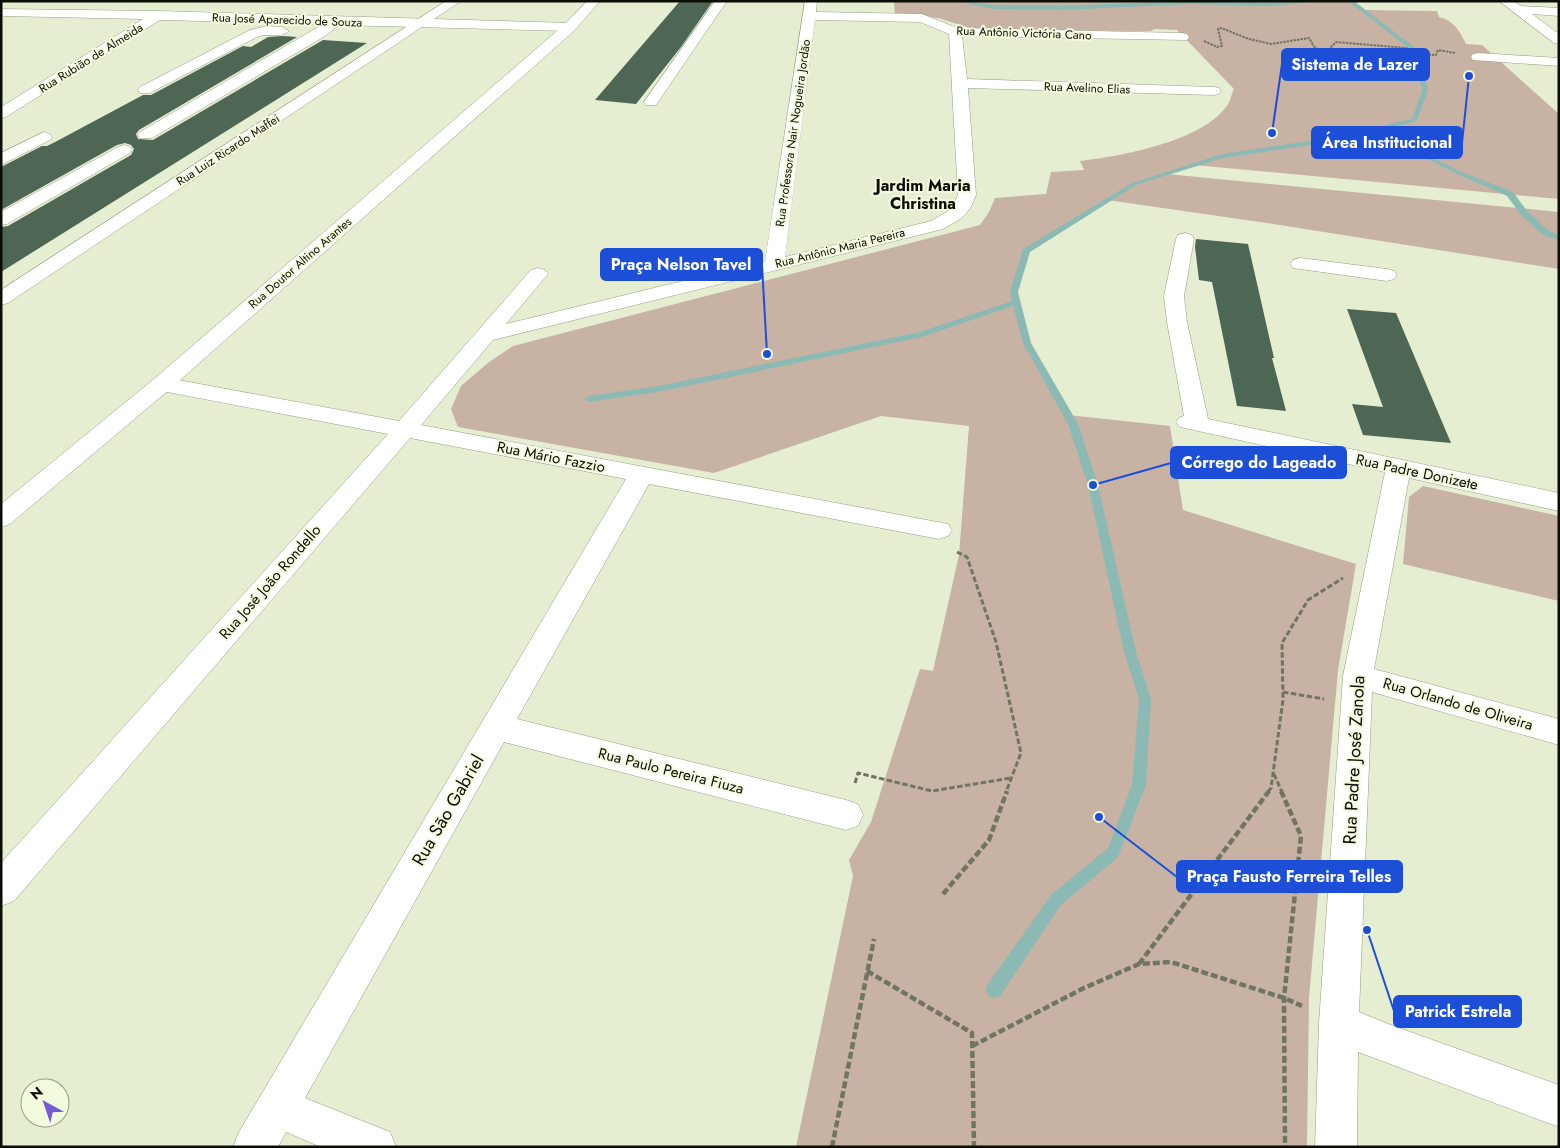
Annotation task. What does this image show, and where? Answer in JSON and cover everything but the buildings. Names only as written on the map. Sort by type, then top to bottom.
[{"type":"street","points":[[3,13],[24,1]]},
{"type":"street","name":"Rua Luiz Ricardo Maffei","points":[[1,299],[454,1]]},
{"type":"street","name":"Rua Doutor Altino Arantes","points":[[1,518],[162,384],[570,27],[594,1]]},
{"type":"street","points":[[651,102],[721,1]]},
{"type":"street","points":[[1506,1],[1559,40]]},
{"type":"street","name":"Rua Rubião de Almeida","points":[[1,114],[172,6]]},
{"type":"street","name":"Rua Antônio Victória Cano","points":[[810,9],[922,18],[954,32],[1182,37]]},
{"type":"street","name":"Rua Professora Nair Nogueira Jordão","points":[[774,264],[810,9]]},
{"type":"street","points":[[1517,10],[1559,12]]},
{"type":"street","name":"Rua José Aparecido de Souza","points":[[3,13],[570,27]]},
{"type":"street","points":[[146,135],[336,21]]},
{"type":"street","points":[[146,90],[261,31],[376,34]]},
{"type":"street","name":"Rua Antônio Maria Pereira","points":[[483,336],[937,225],[953,218],[963,208],[967,195],[960,84],[954,32]]},
{"type":"street","points":[[1478,57],[1559,62]]},
{"type":"street","name":"Rua Avelino Elias","points":[[960,84],[1214,91]]},
{"type":"street","points":[[1,160],[44,137]]},
{"type":"street","points":[[1,220],[124,150]]},
{"type":"street","name":"Rua Padre Donizete","points":[[1185,239],[1174,296],[1193,423],[1559,502]]},
{"type":"street","points":[[1300,264],[1387,275]]},
{"type":"street","name":"Rua José João Rondello","points":[[1,889],[404,430],[538,274]]},
{"type":"street","name":"Rua Mário Fazzio","points":[[162,384],[939,530]]},
{"type":"street","name":"Rua Padre José Zanola","points":[[1336,1147],[1339,1023],[1358,690],[1398,468]]},
{"type":"street","name":"Rua São Gabriel","points":[[254,1147],[642,474]]},
{"type":"street","name":"Rua Orlando de Oliveira","points":[[1358,690],[1559,732]]},
{"type":"street","name":"Rua Paulo Pereira Fiuza","points":[[496,726],[846,815]]},
{"type":"street","points":[[1339,1023],[1384,1043],[1559,1106]]},
{"type":"street","points":[[277,1108],[375,1147]]},
{"type":"path","points":[[1182,37],[1176,31],[1188,33],[1217,47],[1222,46],[1218,30],[1221,28],[1262,43],[1280,44],[1301,38],[1310,38],[1315,48],[1326,52],[1336,42],[1406,48],[1420,54],[1436,56],[1438,50],[1445,50],[1478,57]]},
{"type":"path","points":[[939,530],[959,554],[967,557],[996,642],[1021,753],[989,840],[943,894]]},
{"type":"path","points":[[1139,964],[1271,788],[1283,692],[1282,643],[1308,600]]},
{"type":"path","points":[[1283,692],[1358,690]]},
{"type":"path","points":[[858,773],[932,791],[1011,778]]},
{"type":"path","points":[[1273,774],[1301,836],[1284,998],[1285,1147]]},
{"type":"path","points":[[832,1147],[874,939]]},
{"type":"path","points":[[972,1046],[1084,988],[1139,964],[1171,962],[1284,998]]},
{"type":"path","points":[[867,971],[972,1033],[974,1147]]},
{"type":"shaded area","points":[[894,1],[1350,1],[1363,10],[1437,11],[1439,17],[1444,18],[1456,27],[1466,44],[1482,45],[1559,114],[1559,199],[1194,165],[1167,174],[1559,212],[1559,269],[1107,200],[1026,251],[1014,292],[1027,343],[1068,415],[1170,426],[1183,510],[1356,564],[1338,670],[1309,998],[1307,1147],[796,1147],[853,876],[849,860],[871,822],[920,669],[933,671],[959,555],[969,426],[881,416],[714,473],[458,427],[451,409],[461,386],[489,362],[513,346],[980,225],[989,212],[995,198],[1046,194],[1051,172],[1084,170],[1080,161],[1137,151],[1198,130],[1214,119],[1226,107],[1234,89],[1177,30],[987,30],[970,28],[938,18],[895,15]]},
{"type":"shaded area","points":[[1423,486],[1559,516],[1559,601],[1403,564],[1409,497]]},
{"type":"waterway","points":[[957,1],[994,7],[1064,8],[1191,2],[1270,4],[1319,1]]},
{"type":"waterway","points":[[1350,1],[1412,48]]},
{"type":"waterway","points":[[1387,126],[1415,120],[1425,90],[1416,56]]},
{"type":"waterway","points":[[1017,302],[1014,292],[1026,251],[1134,184],[1222,156],[1323,141],[1387,126]]},
{"type":"waterway","points":[[1387,126],[1420,153],[1455,171],[1510,194],[1524,213],[1546,233],[1559,238]]},
{"type":"waterway","points":[[589,399],[658,389],[922,334],[1017,302]]},
{"type":"waterway","points":[[994,990],[1056,900],[1113,852],[1139,785],[1145,699],[1130,652],[1093,485],[1073,424],[1027,343],[1017,302]]},
{"type":"place","name":"Área Institucional","points":[[1469,76]]},
{"type":"place","name":"Sistema de Lazer","points":[[1272,133]]},
{"type":"place","name":"Praça Nelson Tavel","points":[[767,354]]},
{"type":"place","name":"Córrego do Lageado","points":[[1093,485]]},
{"type":"place","name":"Praça Fausto Ferreira Telles","points":[[1099,817]]},
{"type":"place","name":"Patrick Estrela","points":[[1367,930]]},
{"type":"district","name":"Jardim Maria Christina","points":[[923,194]]}]
